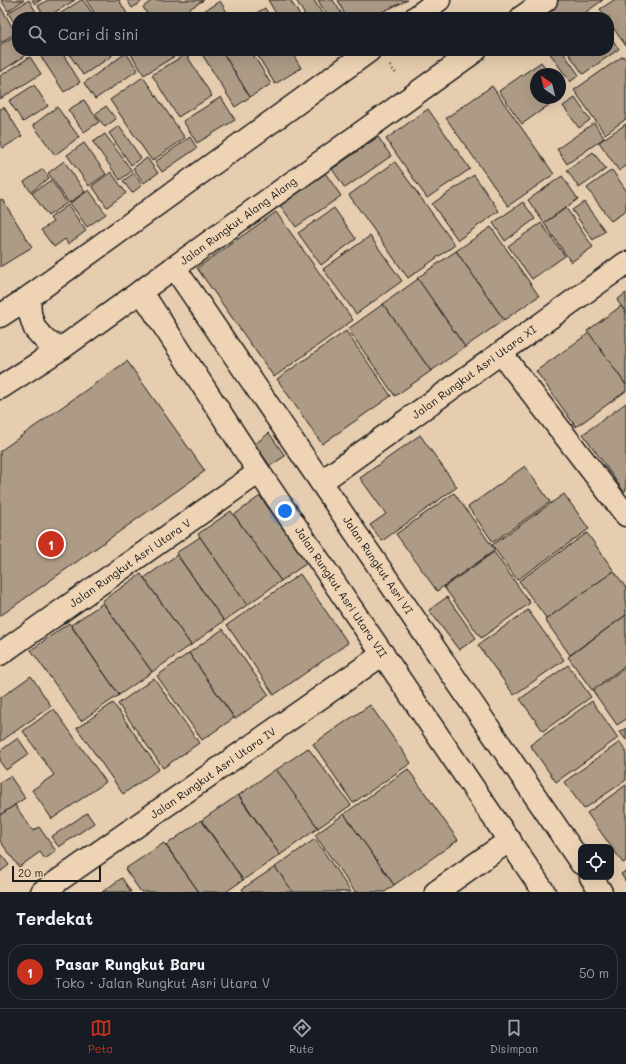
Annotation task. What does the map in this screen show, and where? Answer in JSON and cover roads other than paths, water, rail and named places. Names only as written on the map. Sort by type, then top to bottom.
[{"type":"street","points":[[423,12],[439,0]]},
{"type":"street","points":[[529,12],[546,0]]},
{"type":"street","points":[[0,316],[29,297],[362,56]]},
{"type":"street","name":"Jalan Rungkut Alang Alang","points":[[0,388],[62,348],[141,292],[468,56]]},
{"type":"street","name":"Jalan Rungkut Asri Utara XI","points":[[321,482],[626,262]]},
{"type":"street","name":"Jalan Rungkut Asri VI","points":[[174,267],[578,859]]},
{"type":"street","name":"Jalan Rungkut Asri Utara VII","points":[[141,292],[259,472],[544,892]]},
{"type":"street","points":[[29,297],[30,314],[35,329],[47,342],[62,348]]},
{"type":"street","points":[[501,353],[626,515]]},
{"type":"street","name":"Jalan Rungkut Asri Utara V","points":[[0,654],[259,472]]},
{"type":"street","name":"Jalan Rungkut Asri Utara IV","points":[[42,892],[383,654]]},
{"type":"street","points":[[436,892],[510,840]]},
{"type":"street","points":[[593,880],[601,892]]},
{"type":"place","name":"Pasar Rungkut Baru","points":[[51,544]]}]
